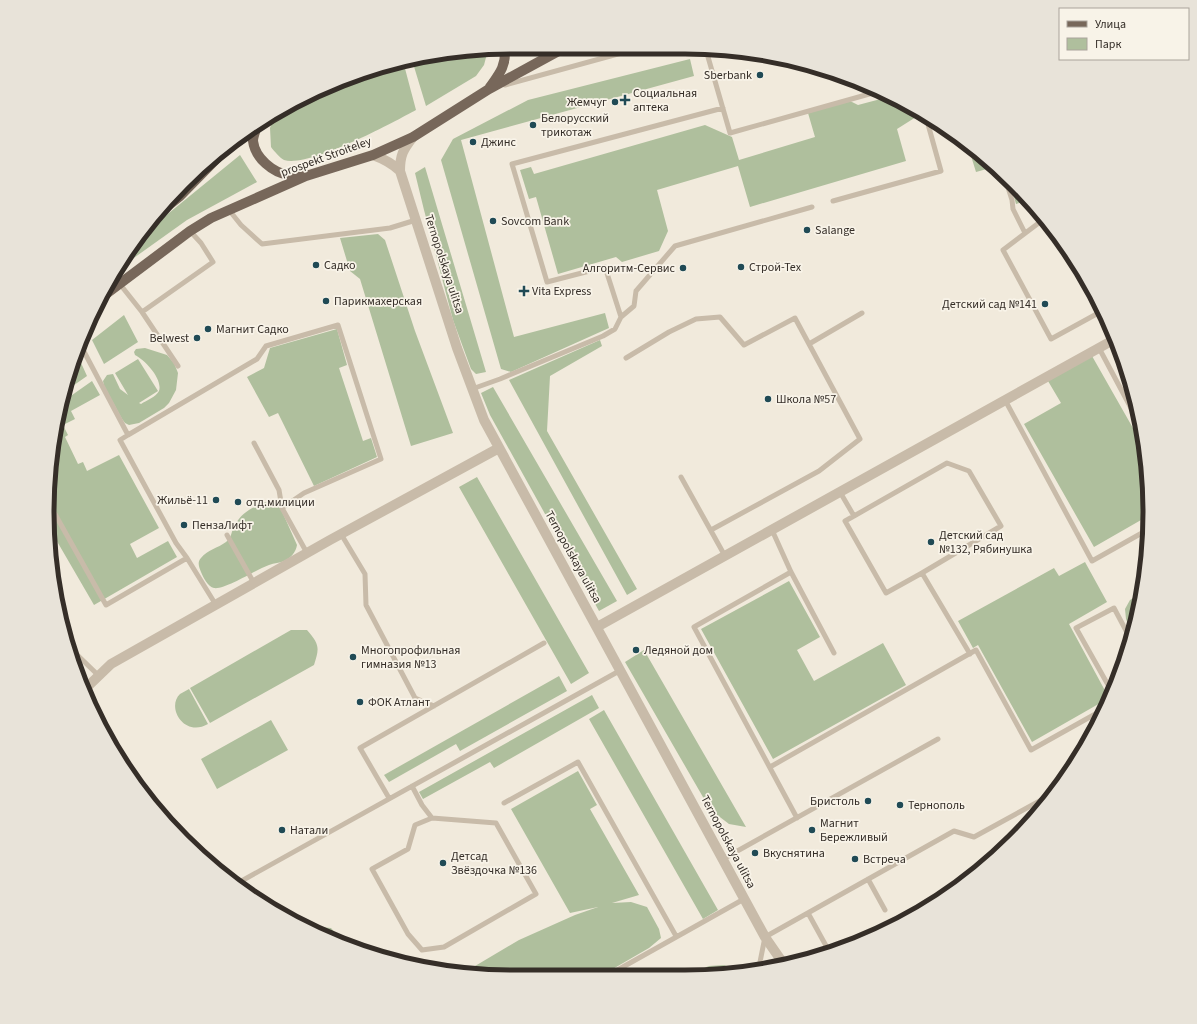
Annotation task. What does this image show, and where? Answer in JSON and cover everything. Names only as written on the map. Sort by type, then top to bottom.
[{"type":"main road","points":[[489,89],[502,71],[505,54]]},
{"type":"main road","name":"prospekt Stroiteley","points":[[111,290],[190,231],[211,218],[306,176],[373,155],[413,137],[489,89],[553,54]]},
{"type":"main road","points":[[255,133],[253,140],[256,150],[263,160],[274,170],[288,176],[306,176]]},
{"type":"street","name":"Ternopolskaya ulitsa","points":[[413,137],[403,150],[400,160],[400,171],[454,340],[484,420],[744,899],[765,937],[781,959]]},
{"type":"street","points":[[373,155],[384,158],[400,171]]},
{"type":"street","points":[[597,627],[1110,342]]},
{"type":"street","points":[[89,686],[111,664],[307,553],[499,448]]},
{"type":"lane","points":[[489,89],[618,54]]},
{"type":"lane","points":[[707,55],[730,134],[871,94]]},
{"type":"lane","points":[[621,317],[605,267],[547,282],[512,164],[723,108]]},
{"type":"lane","points":[[833,201],[941,170],[928,124]]},
{"type":"lane","points":[[1008,187],[1013,209],[1024,233]]},
{"type":"lane","points":[[472,389],[500,379],[603,336],[615,329],[621,317],[634,306],[636,291],[675,246],[812,207]]},
{"type":"lane","points":[[229,210],[240,225],[262,244],[390,228],[416,220]]},
{"type":"lane","points":[[1039,222],[1003,250],[1051,339],[1098,313]]},
{"type":"lane","points":[[142,312],[213,262],[190,231]]},
{"type":"lane","points":[[119,284],[142,312],[178,366]]},
{"type":"lane","points":[[809,344],[862,314]]},
{"type":"lane","points":[[626,358],[669,332],[696,319],[720,317],[744,345],[795,318],[860,439],[819,471],[711,530]]},
{"type":"lane","points":[[216,605],[176,543],[120,440],[257,359],[266,346],[338,325],[381,459],[304,493],[282,508]]},
{"type":"lane","points":[[1099,348],[1130,407]]},
{"type":"lane","points":[[84,351],[128,435]]},
{"type":"lane","points":[[1005,400],[1092,561],[1142,533]]},
{"type":"lane","points":[[254,443],[279,490],[282,508],[307,553]]},
{"type":"lane","points":[[947,463],[969,471],[1001,526],[886,593],[845,521],[854,516],[947,463]]},
{"type":"lane","points":[[681,477],[725,556]]},
{"type":"lane","points":[[840,492],[854,516]]},
{"type":"lane","points":[[55,514],[106,605],[187,558]]},
{"type":"lane","points":[[772,530],[791,572],[834,654]]},
{"type":"lane","points":[[342,534],[365,574],[366,605],[415,698],[434,706]]},
{"type":"lane","points":[[228,535],[254,583]]},
{"type":"lane","points":[[791,572],[694,627],[797,818]]},
{"type":"lane","points":[[922,573],[970,654]]},
{"type":"lane","points":[[1108,686],[1076,628],[1114,608],[1127,632]]},
{"type":"lane","points":[[389,798],[360,748],[544,643]]},
{"type":"lane","points":[[770,766],[976,650],[1031,750],[1097,713]]},
{"type":"lane","points":[[77,654],[99,676]]},
{"type":"lane","points":[[241,881],[621,670]]},
{"type":"lane","points":[[723,859],[938,739]]},
{"type":"lane","points":[[504,803],[578,762],[676,936]]},
{"type":"lane","points":[[412,786],[422,805],[432,818],[496,824],[536,894],[444,947],[422,950],[408,934],[372,869],[408,848],[416,825],[432,818]]},
{"type":"lane","points":[[760,963],[765,937],[954,831],[974,837],[1040,801]]},
{"type":"lane","points":[[868,879],[885,910]]},
{"type":"lane","points":[[616,970],[744,899]]},
{"type":"lane","points":[[808,913],[827,947]]},
{"type":"green space","points":[[487,55],[484,65],[476,76],[426,106],[414,65],[452,58]]},
{"type":"green space","points":[[690,59],[694,76],[461,140],[514,337],[605,313],[609,328],[511,372],[501,369],[441,160],[453,139],[528,100]]},
{"type":"green space","points":[[405,67],[416,110],[370,134],[330,151],[296,161],[284,160],[271,147],[270,128],[272,122],[309,101],[365,78]]},
{"type":"green space","points":[[882,99],[916,116],[897,129],[906,161],[750,207],[738,166],[657,190],[668,231],[659,251],[622,262],[616,257],[558,274],[536,197],[529,199],[520,170],[531,167],[534,174],[705,125],[732,137],[739,160],[815,137],[808,113],[850,101],[858,105]]},
{"type":"green space","points":[[971,154],[988,169],[976,172]]},
{"type":"green space","points":[[240,155],[257,182],[187,220],[129,262],[158,222]]},
{"type":"green space","points":[[425,167],[486,372],[476,374],[471,369],[453,320],[415,173]]},
{"type":"green space","points":[[1013,192],[1022,202],[1016,204]]},
{"type":"green space","points":[[378,234],[385,240],[415,331],[453,433],[411,446],[360,279],[350,271],[340,238]]},
{"type":"green space","points":[[124,315],[138,342],[104,364],[92,340]]},
{"type":"green space","points":[[337,329],[347,365],[339,368],[363,441],[371,438],[377,457],[314,486],[278,413],[269,417],[247,377],[264,368],[270,348]]},
{"type":"green space","points":[[600,340],[602,346],[550,376],[547,431],[637,589],[627,595],[509,380]]},
{"type":"green space","points":[[145,348],[167,355],[174,363],[178,373],[176,390],[169,403],[164,408],[139,423],[129,425],[122,419],[104,386],[103,381],[107,375],[113,374],[120,389],[128,395],[115,373],[138,359],[158,391],[139,403],[141,404],[156,395],[159,391],[160,386],[156,376],[148,365],[135,355],[134,352],[136,349]]},
{"type":"green space","points":[[1092,356],[1136,433],[1142,482],[1143,519],[1094,547],[1024,424],[1061,403],[1048,381]]},
{"type":"green space","points":[[80,360],[87,376],[72,387]]},
{"type":"green space","points":[[92,381],[100,395],[71,411],[75,419],[63,425],[68,435],[65,437],[78,464],[83,462],[87,471],[119,455],[159,528],[130,544],[137,558],[168,541],[177,557],[94,605],[55,538],[55,482],[58,452],[63,423],[69,397]]},
{"type":"green space","points":[[493,387],[617,601],[599,611],[490,415],[481,393]]},
{"type":"green space","points":[[477,477],[589,673],[571,684],[459,487]]},
{"type":"green space","points":[[264,502],[275,503],[281,509],[297,545],[293,554],[284,561],[264,567],[226,586],[214,588],[210,586],[202,574],[199,561],[203,555],[228,540],[242,515]]},
{"type":"green space","points":[[1085,562],[1107,602],[1069,624],[1106,692],[1101,702],[1032,742],[978,645],[973,648],[958,621],[1054,568],[1059,576]]},
{"type":"green space","points":[[789,581],[820,637],[797,650],[814,681],[883,643],[906,685],[773,759],[701,629]]},
{"type":"green space","points":[[1135,597],[1128,625],[1125,609],[1130,600]]},
{"type":"green space","points":[[291,630],[307,630],[316,642],[318,650],[314,665],[210,723],[190,688]]},
{"type":"green space","points":[[644,650],[746,827],[729,824],[712,811],[625,662]]},
{"type":"green space","points":[[559,676],[567,691],[460,751],[456,744],[389,782],[384,775]]},
{"type":"green space","points":[[189,689],[208,724],[199,727],[192,727],[185,724],[176,713],[176,700],[180,694]]},
{"type":"green space","points":[[592,695],[599,708],[494,768],[490,762],[423,799],[419,792]]},
{"type":"green space","points":[[604,710],[718,910],[703,919],[589,719]]},
{"type":"green space","points":[[271,720],[288,750],[217,789],[201,759]]},
{"type":"green space","points":[[578,771],[597,805],[590,809],[639,895],[612,903],[631,902],[647,907],[659,929],[661,938],[649,948],[611,970],[512,970],[472,968],[519,940],[575,915],[598,907],[570,913],[511,809]]},
{"type":"green space","points":[[319,927],[331,928],[337,935]]},
{"type":"green space","points":[[724,965],[730,968],[700,970],[709,966]]},
{"type":"place","name":"Sberbank","points":[[760,75]]},
{"type":"place","name":"Социальная аптека","points":[[625,100]]},
{"type":"place","name":"Жемчуг","points":[[615,102]]},
{"type":"place","name":"Белорусский трикотаж","points":[[533,125]]},
{"type":"place","name":"Джинс","points":[[473,142]]},
{"type":"place","name":"Sovcom Bank","points":[[493,221]]},
{"type":"place","name":"Salange","points":[[807,230]]},
{"type":"place","name":"Садко","points":[[316,265]]},
{"type":"place","name":"Строй-Тех","points":[[741,267]]},
{"type":"place","name":"Алгоритм-Сервис","points":[[683,268]]},
{"type":"place","name":"Vita Express","points":[[524,291]]},
{"type":"place","name":"Парикмахерская","points":[[326,301]]},
{"type":"place","name":"Детский сад №141","points":[[1045,304]]},
{"type":"place","name":"Магнит Садко","points":[[208,329]]},
{"type":"place","name":"Belwest","points":[[197,338]]},
{"type":"place","name":"Школа №57","points":[[768,399]]},
{"type":"place","name":"Жильё-11","points":[[216,500]]},
{"type":"place","name":"отд.милиции","points":[[238,502]]},
{"type":"place","name":"ПензаЛифт","points":[[184,525]]},
{"type":"place","name":"Детский сад №132, Рябинушка","points":[[931,542]]},
{"type":"place","name":"Ледяной дом","points":[[636,650]]},
{"type":"place","name":"Многопрофильная гимназия №13","points":[[353,657]]},
{"type":"place","name":"ФОК Атлант","points":[[360,702]]},
{"type":"place","name":"Бристоль","points":[[868,801]]},
{"type":"place","name":"Тернополь","points":[[900,805]]},
{"type":"place","name":"Натали","points":[[282,830]]},
{"type":"place","name":"Магнит Бережливый","points":[[812,830]]},
{"type":"place","name":"Вкуснятина","points":[[755,853]]},
{"type":"place","name":"Встреча","points":[[855,859]]},
{"type":"place","name":"Детсад Звёздочка №136","points":[[443,863]]}]
